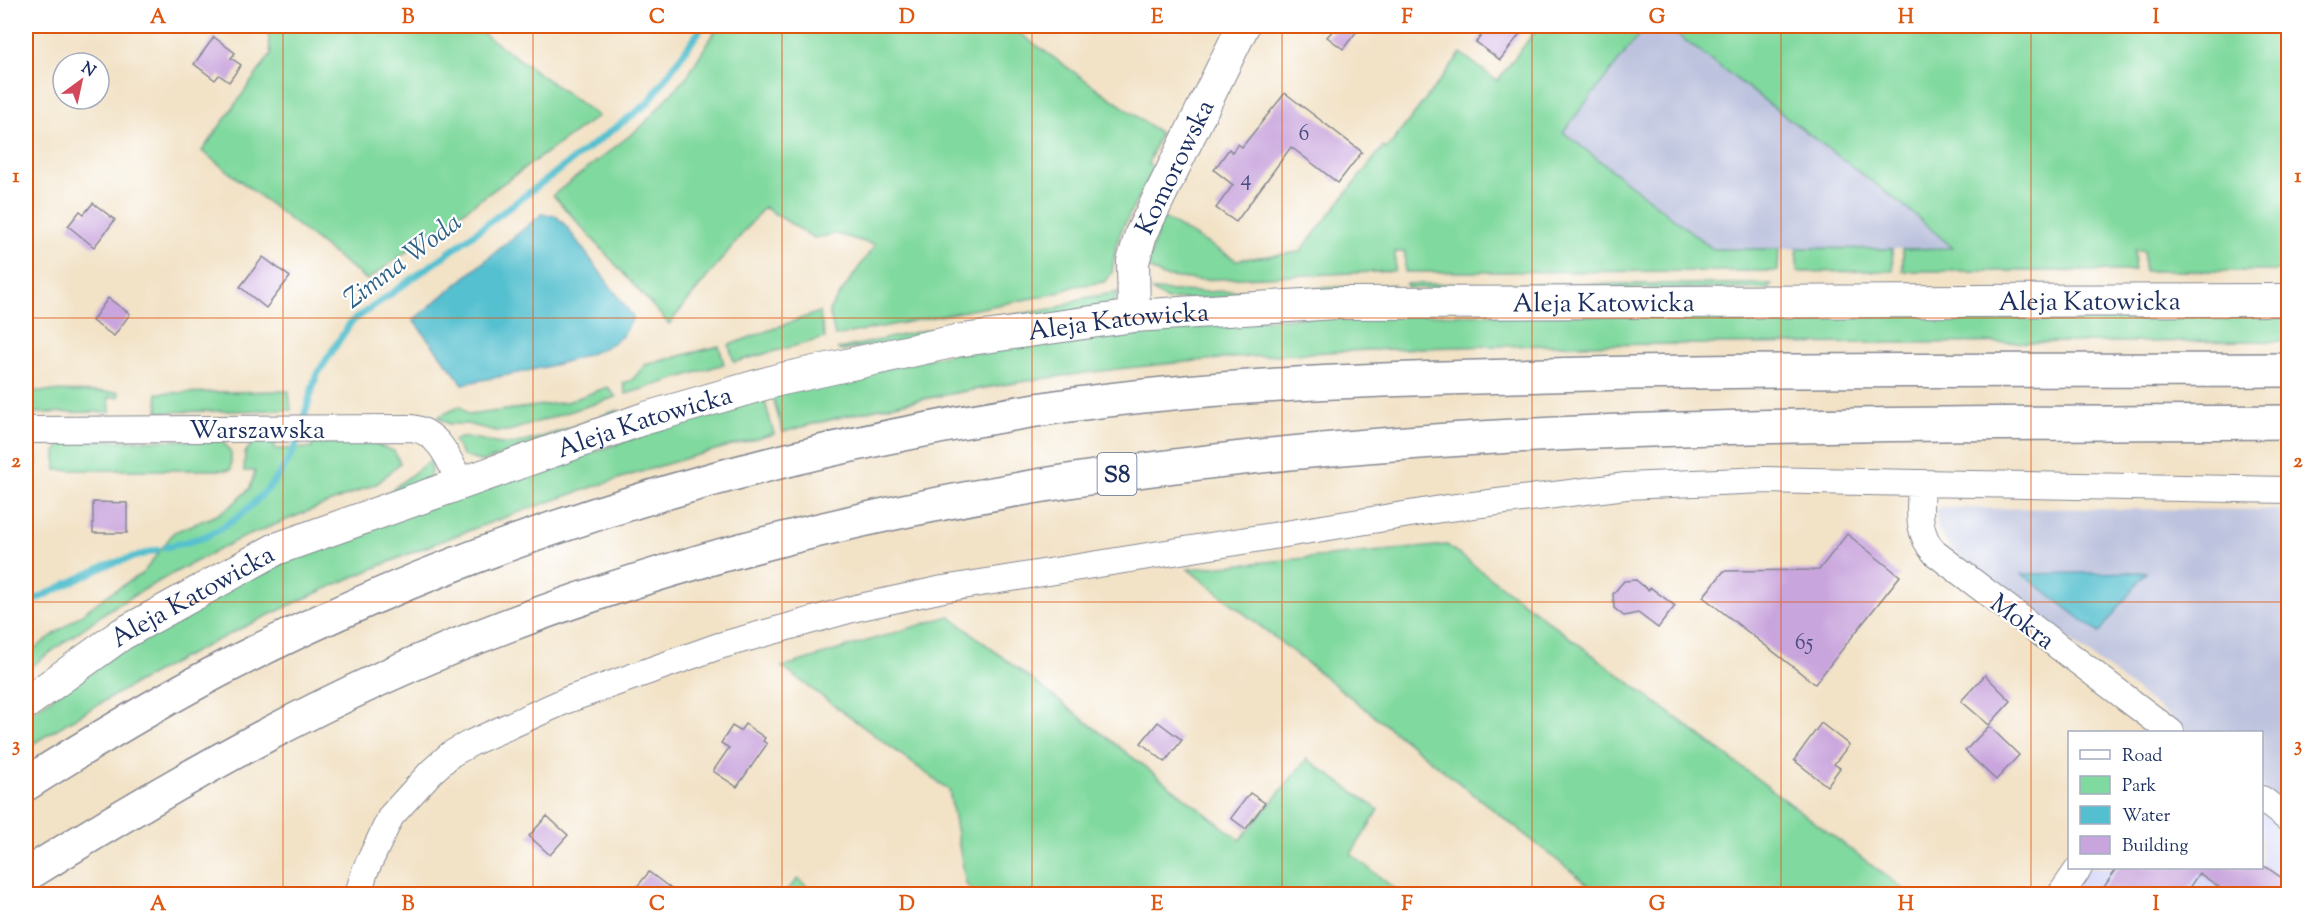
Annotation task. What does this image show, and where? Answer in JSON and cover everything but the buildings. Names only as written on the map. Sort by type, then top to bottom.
[{"type":"highway","points":[[26,784],[138,716],[219,671],[310,627],[473,558],[718,477],[829,449],[940,426],[1062,406],[1188,393],[1372,380],[1674,372],[2289,370]]},
{"type":"highway","name":"S8","points":[[26,874],[178,782],[256,738],[422,660],[513,623],[657,573],[856,520],[1075,480],[1218,459],[1370,445],[1564,432],[1723,426],[2289,422]]},
{"type":"street","name":"Komorowska","points":[[1134,316],[1133,262],[1136,248],[1243,26]]},
{"type":"street","name":"Aleja Katowicka","points":[[26,703],[122,634],[276,549],[646,418],[788,378],[956,341],[1134,316],[1266,306],[1401,301],[2289,300]]},
{"type":"street","name":"Warszawska","points":[[26,430],[422,430],[438,442],[460,482]]},
{"type":"street","points":[[358,894],[369,860],[391,816],[411,791],[451,754],[518,721],[666,664],[770,631],[856,608],[1027,574],[1534,495],[1697,482],[1764,480],[2289,490]]},
{"type":"street","name":"Mokra","points":[[1921,484],[1921,528],[1926,542],[1935,553],[2170,731]]},
{"type":"street","points":[[2263,800],[2289,819]]},
{"type":"street","points":[[2061,894],[2078,869]]},
{"type":"shaded area","points":[[1646,26],[1666,26],[1903,205],[1953,249],[1713,249],[1563,132]]},
{"type":"shaded area","points":[[1936,508],[2288,510],[2288,809],[2263,789],[2263,731],[2189,731],[1949,547],[1937,527]]},
{"type":"shaded area","points":[[2263,807],[2288,826],[2288,894],[2070,894],[2087,869],[2263,869]]},
{"type":"green space","points":[[267,26],[473,26],[598,116],[367,280],[202,151],[271,54]]},
{"type":"green space","points":[[718,26],[1009,26],[1160,133],[1148,164],[1154,168],[1122,229],[1116,245],[1112,273],[1104,282],[1075,286],[1054,294],[835,336],[829,310],[875,245],[837,234],[814,238],[764,207],[669,324],[553,195],[642,126],[688,75]]},
{"type":"green space","points":[[1539,26],[1646,26],[1563,132],[1713,249],[1779,249],[1778,271],[1405,272],[1405,252],[1395,252],[1395,271],[1197,280],[1162,276],[1151,269],[1146,269],[1162,217],[1236,260],[1300,252],[1383,147],[1387,149],[1461,53],[1497,81]]},
{"type":"green space","points":[[1666,26],[2288,26],[2288,271],[2144,271],[2144,250],[2135,250],[2134,271],[1903,271],[1903,249],[1953,248],[1903,205]]},
{"type":"green space","points":[[1797,248],[1892,249],[1893,271],[1797,272]]},
{"type":"green space","points":[[1406,284],[1772,284],[1768,289],[1408,288]]},
{"type":"green space","points":[[1394,285],[1392,289],[1167,300],[1152,290],[1202,292]]},
{"type":"green space","points":[[1119,292],[1111,306],[841,351],[838,349],[935,328],[1057,308],[1079,299]]},
{"type":"green space","points":[[819,312],[825,338],[734,362],[729,345]]},
{"type":"green space","points":[[2288,312],[2288,341],[1477,346],[1243,357],[1127,368],[1011,383],[896,404],[783,432],[772,395],[962,351],[1111,330],[1336,315]]},
{"type":"green space","points":[[719,346],[724,364],[626,394],[623,383],[632,380],[645,365]]},
{"type":"green space","points":[[608,387],[616,397],[509,431],[496,431],[467,424],[449,424],[438,417],[460,406],[468,415],[567,402]]},
{"type":"green space","points":[[26,391],[119,392],[119,397],[109,397],[110,412],[26,413]]},
{"type":"green space","points":[[289,391],[291,410],[158,412],[157,393]]},
{"type":"green space","points":[[763,395],[774,434],[676,461],[579,492],[482,525],[388,562],[294,603],[203,647],[113,696],[26,748],[26,716],[150,631],[236,582],[360,530]]},
{"type":"green space","points":[[618,410],[617,413],[483,462],[463,456],[454,441],[460,438],[473,438],[501,444],[520,442],[548,435]]},
{"type":"green space","points":[[222,440],[231,453],[231,470],[56,470],[56,452],[64,441]]},
{"type":"green space","points":[[26,441],[36,452],[37,465],[33,465],[33,470],[26,470]]},
{"type":"green space","points":[[254,441],[275,442],[275,449],[312,448],[312,442],[366,441],[394,451],[400,463],[378,483],[237,540],[168,576],[110,609],[26,670],[26,655],[109,594],[143,573],[174,532],[217,515],[250,488],[255,471],[244,471],[245,453]]},
{"type":"green space","points":[[432,459],[430,478],[383,495],[389,492]]},
{"type":"green space","points":[[1447,545],[1910,894],[1600,894],[1188,569]]},
{"type":"green space","points":[[949,616],[1240,840],[1307,759],[1379,810],[1351,854],[1401,894],[974,894],[966,884],[949,790],[782,667]]},
{"type":"green space","points":[[798,879],[817,894],[783,894]]},
{"type":"water","points":[[542,214],[556,216],[566,226],[633,317],[621,337],[588,354],[546,367],[463,384],[413,320]]},
{"type":"water","points":[[2146,572],[2099,633],[2022,574]]},
{"type":"waterway","name":"Zimna Woda","points":[[302,424],[316,376],[351,322],[447,254],[647,104],[703,26]]},
{"type":"waterway","name":"Zimna Woda","points":[[166,547],[211,534],[252,505],[286,465],[299,435]]},
{"type":"waterway","name":"Zimna Woda","points":[[26,604],[107,565],[157,550]]}]
